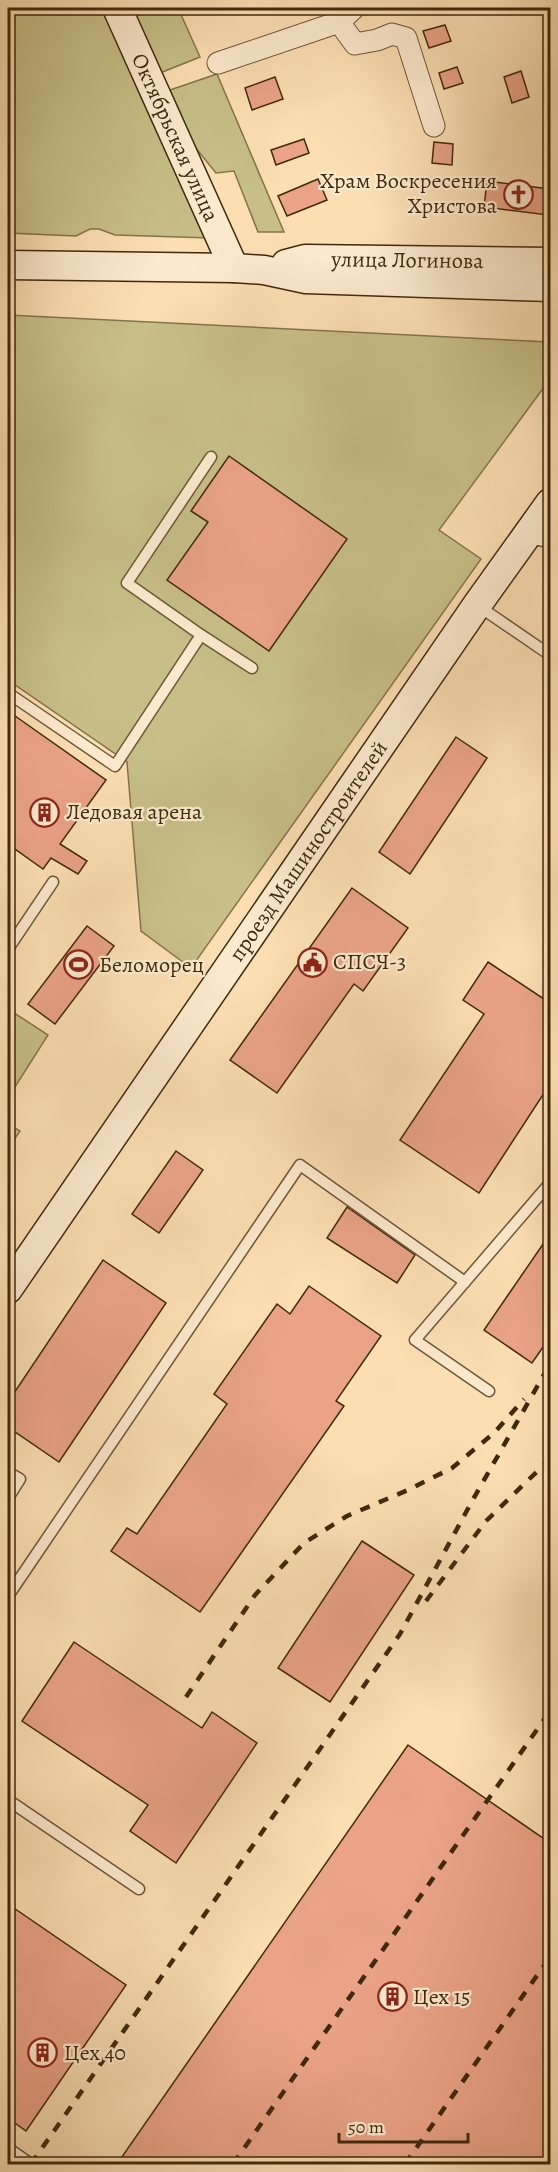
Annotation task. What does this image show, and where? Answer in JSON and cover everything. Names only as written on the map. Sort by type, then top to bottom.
[{"type":"main road","name":"Октябрьская улица","points":[[117,8],[234,268]]},
{"type":"main road","name":"улица Логинова","points":[[264,270],[304,259],[550,262]]},
{"type":"main road","name":"улица Логинова","points":[[8,265],[234,268],[264,270],[306,279],[550,287]]},
{"type":"main road","name":"проезд Машиностроителей","points":[[8,1289],[477,605],[538,540],[550,503]]},
{"type":"street","points":[[218,63],[347,15],[355,44],[377,40],[392,34],[406,38],[434,126]]},
{"type":"lane","points":[[211,457],[127,583],[252,668]]},
{"type":"lane","points":[[477,605],[550,655]]},
{"type":"lane","points":[[8,693],[115,766],[201,635]]},
{"type":"lane","points":[[8,949],[53,882]]},
{"type":"lane","points":[[8,1596],[300,1165],[465,1282]]},
{"type":"lane","points":[[489,1391],[415,1340],[550,1183]]},
{"type":"lane","points":[[8,1472],[20,1479],[8,1498]]},
{"type":"lane","points":[[8,1800],[139,1889]]},
{"type":"lane","points":[[8,2148],[31,2164]]},
{"type":"shaded area","points":[[8,8],[109,8],[210,238],[115,235],[99,229],[90,229],[76,236],[8,233]]},
{"type":"shaded area","points":[[131,8],[178,8],[200,57],[160,73]]},
{"type":"shaded area","points":[[217,74],[284,232],[258,232],[234,171],[216,173],[194,146],[170,90]]},
{"type":"shaded area","points":[[8,315],[550,342],[550,379],[439,530],[481,559],[191,968],[141,931],[127,762],[8,680]]},
{"type":"shaded area","points":[[8,1009],[48,1035],[8,1098]]},
{"type":"shaded area","points":[[8,1124],[20,1131],[8,1149]]},
{"type":"building","points":[[445,25],[451,41],[429,48],[423,31]]},
{"type":"building","points":[[457,67],[463,83],[444,89],[439,73]]},
{"type":"building","points":[[521,71],[529,97],[512,103],[504,77]]},
{"type":"building","points":[[275,77],[283,99],[252,110],[245,88]]},
{"type":"building","points":[[304,139],[309,153],[276,165],[271,150]]},
{"type":"building","points":[[434,142],[453,144],[452,165],[432,163]]},
{"type":"building","points":[[318,179],[327,200],[287,216],[278,196]]},
{"type":"building","name":"Храм Воскресения Христова","points":[[487,181],[550,189],[548,215],[484,207]]},
{"type":"building","points":[[229,456],[347,539],[269,651],[167,580],[208,522],[191,511]]},
{"type":"building","name":"Ледовая арена","points":[[8,711],[106,780],[60,844],[87,861],[78,874],[51,858],[43,869],[8,844]]},
{"type":"building","points":[[456,737],[487,758],[410,874],[379,852]]},
{"type":"building","points":[[352,888],[408,928],[363,991],[354,984],[277,1093],[230,1060]]},
{"type":"building","name":"Беломорец","points":[[87,926],[114,946],[55,1024],[28,1004]]},
{"type":"building","points":[[488,962],[550,1003],[550,1084],[479,1193],[400,1140],[484,1014],[463,1000]]},
{"type":"building","points":[[176,1151],[203,1170],[159,1233],[132,1214]]},
{"type":"building","points":[[347,1207],[415,1255],[397,1283],[327,1238]]},
{"type":"building","points":[[550,1234],[550,1337],[532,1363],[484,1330]]},
{"type":"building","points":[[103,1260],[166,1303],[59,1462],[8,1427],[8,1402]]},
{"type":"building","points":[[309,1286],[381,1336],[336,1401],[344,1406],[200,1612],[111,1551],[127,1528],[137,1534],[227,1404],[214,1394],[277,1304],[290,1314]]},
{"type":"building","points":[[362,1541],[414,1575],[330,1702],[278,1668]]},
{"type":"building","points":[[74,1642],[202,1728],[212,1712],[257,1743],[176,1863],[130,1831],[148,1805],[22,1721]]},
{"type":"building","name":"Цех 15","points":[[408,1745],[550,1843],[550,2151],[541,2164],[117,2164]]},
{"type":"building","name":"Цех 40","points":[[8,1904],[126,1985],[26,2131],[8,2118]]},
{"type":"railway","points":[[31,2164],[400,1634],[550,1364]]},
{"type":"railway","points":[[186,1697],[255,1595],[304,1543],[347,1516],[452,1468],[494,1433],[524,1399]]},
{"type":"railway","points":[[426,1601],[486,1521],[550,1459]]},
{"type":"railway","points":[[233,2164],[550,1711]]},
{"type":"railway","points":[[405,2164],[550,1957]]},
{"type":"place","name":"Храм Воскресения Христова","points":[[518,194]]},
{"type":"place","name":"Ледовая арена","points":[[45,812]]},
{"type":"place","name":"СПСЧ-3","points":[[312,962]]},
{"type":"place","name":"Беломорец","points":[[78,965]]},
{"type":"place","name":"Цех 15","points":[[392,1997]]},
{"type":"place","name":"Цех 40","points":[[43,2053]]}]
